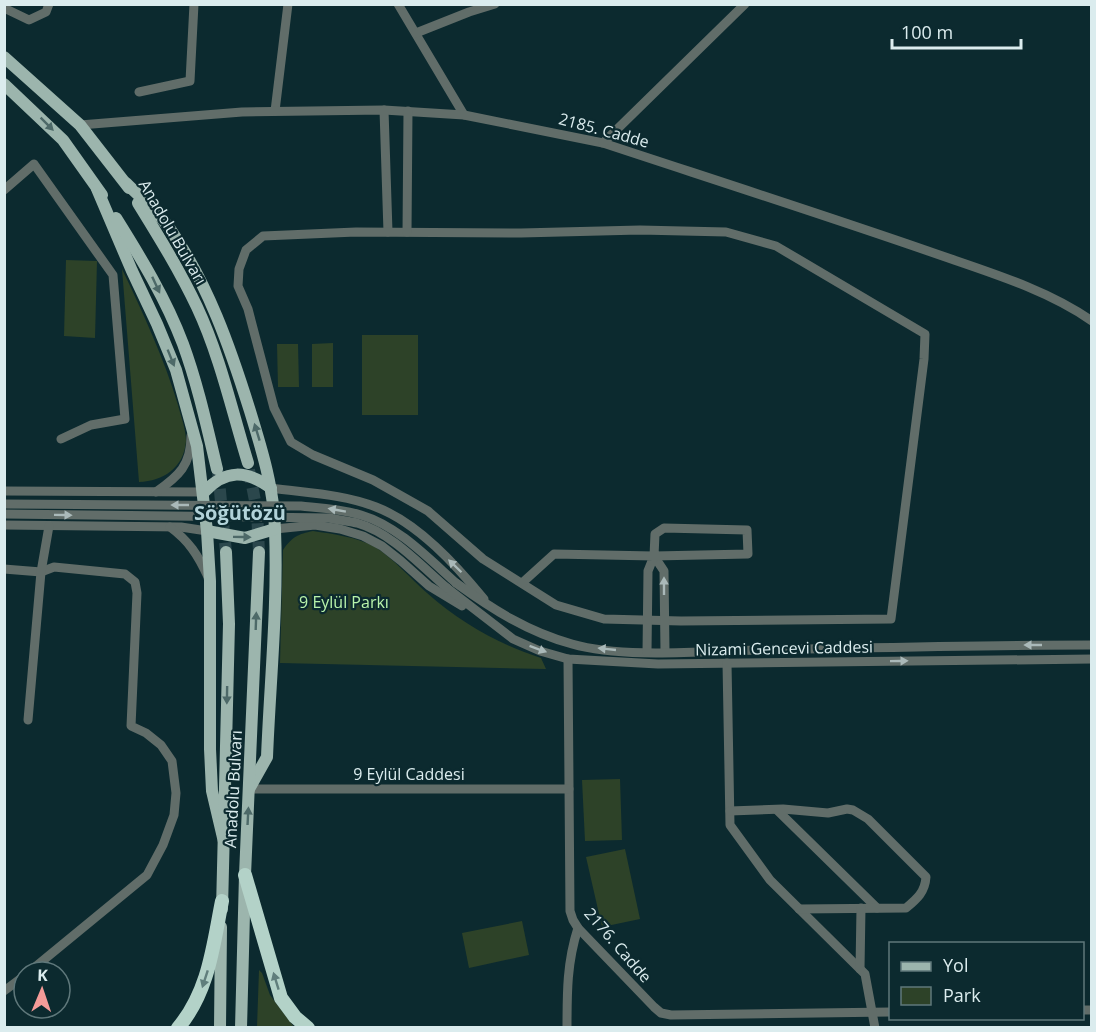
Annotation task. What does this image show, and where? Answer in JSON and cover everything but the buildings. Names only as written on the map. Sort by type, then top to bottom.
[{"type":"highway","points":[[245,875],[281,998],[295,1017],[308,1028]]},
{"type":"highway","points":[[178,1028],[200,995],[208,972],[222,901]]},
{"type":"main road","name":"Anadolu Bulvarı","points":[[4,57],[80,125],[126,183],[166,249],[197,308],[213,349],[248,463]]},
{"type":"main road","points":[[4,84],[63,140],[149,270],[183,344],[199,394],[217,469]]},
{"type":"main road","points":[[126,183],[169,227],[193,266],[216,313],[233,357],[261,447],[271,488],[275,529],[267,757],[249,789]]},
{"type":"main road","points":[[97,189],[176,370],[197,446],[204,492],[210,581],[212,791],[224,842]]},
{"type":"main road","points":[[204,492],[224,476],[239,475],[258,479],[271,488]]},
{"type":"main road","points":[[207,531],[245,538],[275,529]]},
{"type":"main road","name":"Anadolu Bulvarı","points":[[220,1028],[229,624],[226,552]]},
{"type":"main road","name":"Anadolu Bulvarı","points":[[241,1028],[259,552]]},
{"type":"street","points":[[4,8],[28,20],[46,12],[49,4]]},
{"type":"street","points":[[139,92],[190,81],[194,4]]},
{"type":"street","points":[[275,111],[288,4]]},
{"type":"street","points":[[398,4],[464,115]]},
{"type":"street","points":[[416,33],[495,4]]},
{"type":"street","points":[[603,143],[745,4]]},
{"type":"street","points":[[384,110],[388,232]]},
{"type":"street","name":"2185. Cadde","points":[[80,125],[275,111],[384,110],[464,115],[603,143],[978,269],[1045,295],[1076,310],[1092,321]]},
{"type":"street","points":[[407,232],[408,111]]},
{"type":"street","points":[[4,190],[34,164],[113,275],[124,419],[91,425],[61,439]]},
{"type":"street","points":[[640,230],[726,232],[776,246],[925,334],[924,359],[891,619],[604,619],[556,605],[483,559],[428,511],[373,480],[291,442],[274,408],[248,309],[237,286],[238,269],[246,250],[263,236],[388,232],[522,233],[640,230]]},
{"type":"street","points":[[155,492],[179,474],[187,462],[191,449],[190,422]]},
{"type":"street","name":"Nizami Gencevi Caddesi","points":[[271,488],[347,499],[378,507],[425,538],[464,575],[494,610]]},
{"type":"street","points":[[4,491],[204,492]]},
{"type":"street","name":"Nizami Gencevi Caddesi","points":[[4,504],[239,505],[334,509],[363,516],[389,528],[409,542],[487,621]]},
{"type":"street","name":"Nizami Gencevi Caddesi","points":[[4,514],[329,518],[358,523],[380,533],[452,586],[520,625],[574,645],[605,650],[665,652],[1092,645]]},
{"type":"street","points":[[4,525],[170,527],[207,531]]},
{"type":"street","points":[[28,720],[41,572],[50,525]]},
{"type":"street","name":"Nizami Gencevi Caddesi","points":[[275,529],[315,525],[363,536],[382,546],[429,586],[513,639],[540,651],[568,659],[658,664],[1092,659]]},
{"type":"street","points":[[170,527],[184,538],[198,555],[210,581]]},
{"type":"street","points":[[522,583],[554,554],[654,556],[748,554],[747,530],[664,528],[655,534],[654,556],[648,572],[646,652]]},
{"type":"street","points":[[654,556],[664,571],[665,652]]},
{"type":"street","points":[[4,569],[41,572],[54,567],[125,574],[135,582],[137,593],[131,726],[146,733],[161,745],[172,761],[176,793],[174,815],[163,845],[147,875],[44,960]]},
{"type":"street","name":"2176. Cadde","points":[[568,659],[570,911],[578,928],[661,1013],[671,1015],[889,1012]]},
{"type":"street","points":[[727,663],[730,825],[770,880],[865,974],[874,1012],[875,1028]]},
{"type":"street","name":"9 Eylül Caddesi","points":[[249,789],[569,789]]},
{"type":"street","points":[[730,811],[777,810],[828,813],[854,810],[868,819],[926,877],[919,897],[906,908],[799,909]]},
{"type":"street","points":[[777,810],[877,908]]},
{"type":"street","points":[[860,969],[861,908]]},
{"type":"street","points":[[567,1028],[567,983],[571,951],[578,928]]},
{"type":"green space","points":[[66,260],[97,261],[95,338],[64,336]]},
{"type":"green space","points":[[122,269],[166,370],[186,436],[184,450],[177,466],[164,476],[139,482]]},
{"type":"green space","points":[[362,335],[418,335],[418,415],[362,415]]},
{"type":"green space","points":[[333,343],[333,387],[312,387],[312,344]]},
{"type":"green space","points":[[277,344],[298,344],[299,387],[278,387]]},
{"type":"green space","name":"9 Eylül Parkı","points":[[313,531],[353,538],[375,547],[453,614],[495,639],[541,658],[546,669],[280,663],[283,550],[296,537]]},
{"type":"green space","points":[[620,779],[622,840],[585,841],[582,780]]},
{"type":"green space","points":[[625,849],[640,919],[602,927],[586,857]]},
{"type":"green space","points":[[522,921],[529,955],[469,968],[462,933]]},
{"type":"green space","points":[[259,970],[270,995],[294,1027],[257,1027]]},
{"type":"tunnel","points":[[249,470],[257,511],[259,552]]},
{"type":"tunnel","points":[[218,471],[226,552]]},
{"type":"district","name":"Söğütözü","points":[[240,512]]}]
